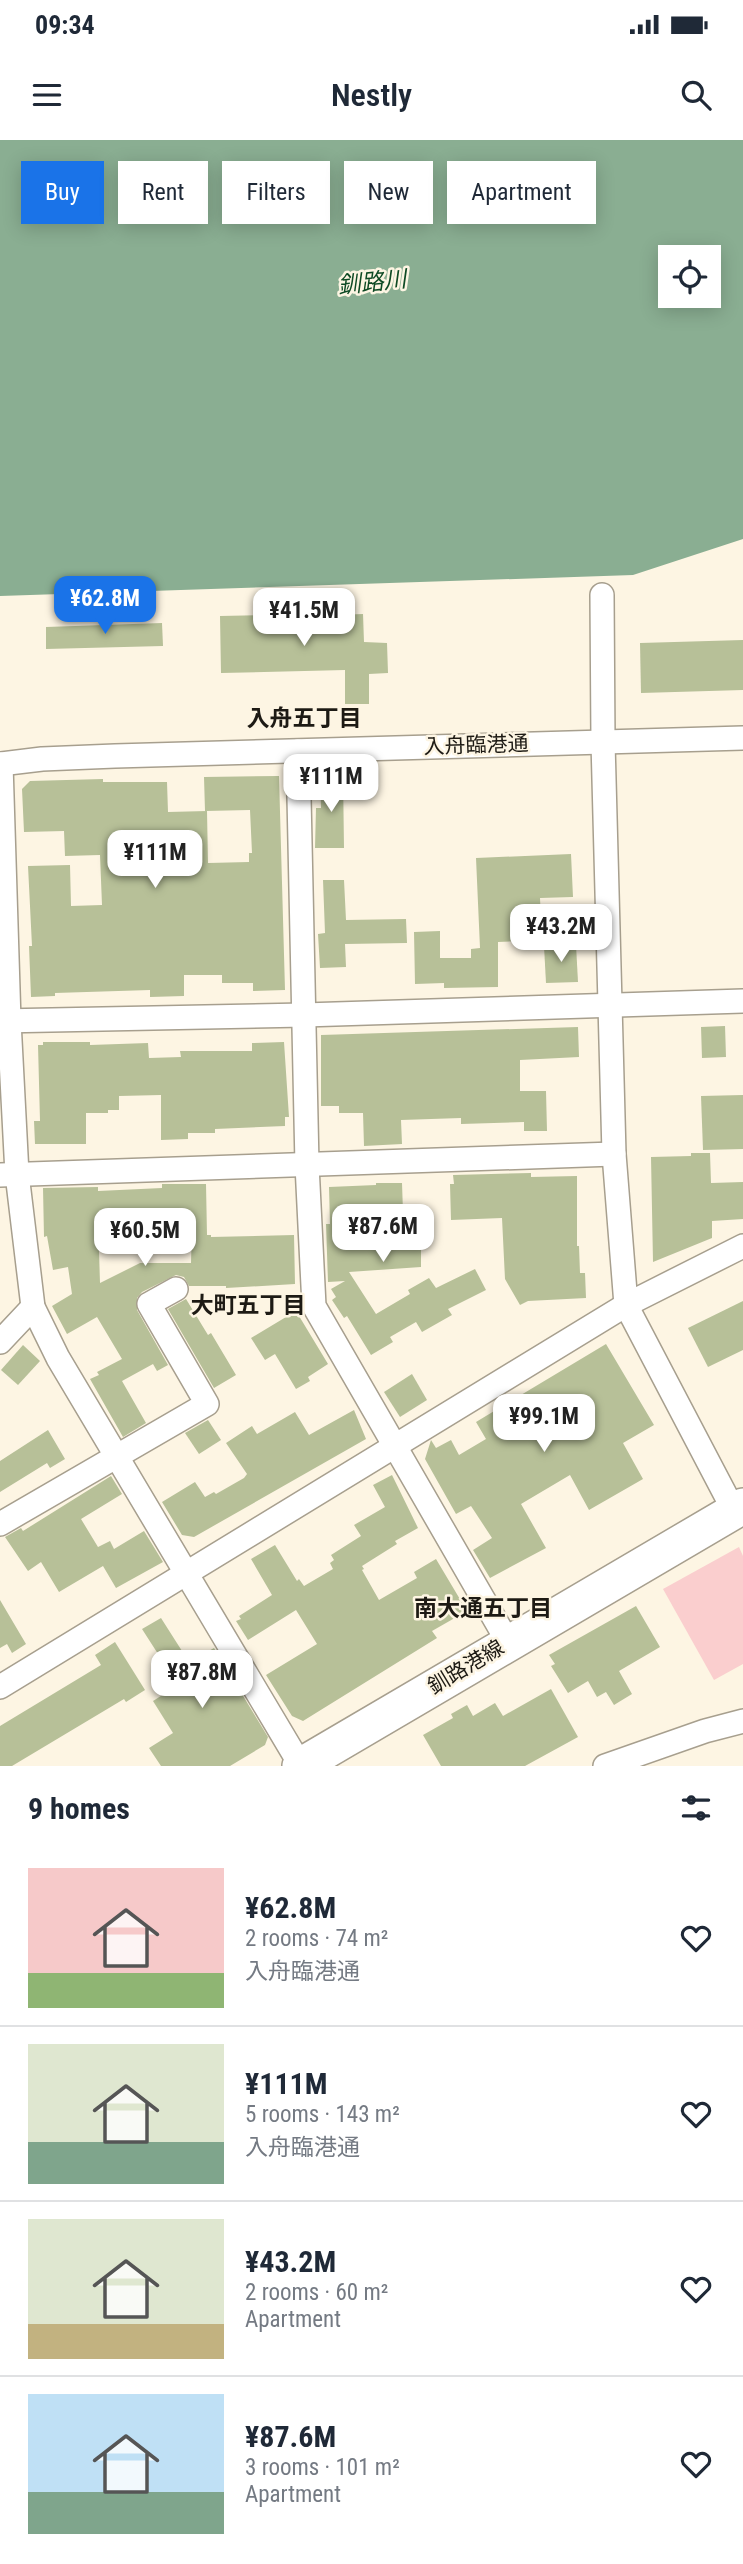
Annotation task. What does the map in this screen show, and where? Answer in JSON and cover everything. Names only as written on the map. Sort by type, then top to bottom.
[{"type":"main road","name":"釧路港線","points":[[300,1766],[739,1509]]},
{"type":"street","points":[[602,595],[603,742],[614,1154],[626,1306],[739,1509]]},
{"type":"street","name":"入舟臨港通","points":[[0,764],[41,759],[743,738]]},
{"type":"street","points":[[298,751],[307,1165],[314,1306],[508,1642]]},
{"type":"street","points":[[0,764],[8,1175],[33,1307],[58,1358],[116,1458],[300,1766]]},
{"type":"street","points":[[4,1021],[304,1015],[743,1001]]},
{"type":"street","points":[[8,1175],[614,1154]]},
{"type":"street","points":[[0,1687],[626,1306],[743,1245]]},
{"type":"street","points":[[0,1524],[207,1404],[149,1304],[176,1289]]},
{"type":"street","points":[[0,1342],[33,1307]]},
{"type":"street","points":[[605,1766],[705,1731],[743,1721]]},
{"type":"shaded area","points":[[739,1547],[743,1556],[743,1664],[714,1680],[663,1589]]},
{"type":"water","name":"釧路川","points":[[0,140],[743,140],[743,539],[633,575],[0,596]]},
{"type":"building","points":[[363,614],[364,642],[387,643],[388,673],[369,674],[369,704],[345,704],[345,670],[221,673],[220,616]]},
{"type":"building","points":[[162,623],[163,646],[46,649],[46,627]]},
{"type":"building","points":[[743,640],[743,690],[641,693],[640,643]]},
{"type":"building","points":[[320,775],[343,775],[344,848],[315,848],[316,808],[321,808]]},
{"type":"building","points":[[279,776],[285,990],[253,991],[253,983],[222,983],[222,975],[184,975],[184,996],[150,997],[150,990],[55,993],[55,996],[31,997],[29,946],[32,946],[28,866],[70,865],[71,906],[102,905],[100,855],[65,856],[64,831],[24,832],[22,789],[30,781],[103,779],[103,782],[167,782],[168,812],[207,811],[208,863],[249,862],[249,853],[252,853],[250,810],[205,811],[204,777]]},
{"type":"building","points":[[571,854],[573,897],[540,898],[542,940],[498,942],[498,987],[444,988],[444,983],[415,984],[414,932],[440,931],[440,958],[471,958],[471,949],[480,948],[476,858]]},
{"type":"building","points":[[323,880],[344,880],[346,920],[406,919],[407,943],[345,944],[346,967],[320,968],[318,934],[325,933]]},
{"type":"building","points":[[576,945],[578,982],[546,983],[544,946]]},
{"type":"building","points":[[725,1026],[726,1057],[702,1058],[701,1027]]},
{"type":"building","points":[[578,1027],[579,1057],[520,1060],[520,1091],[546,1091],[547,1131],[524,1131],[524,1122],[461,1124],[461,1118],[401,1120],[402,1144],[364,1146],[363,1113],[339,1113],[339,1106],[321,1106],[321,1035]]},
{"type":"building","points":[[43,1042],[90,1042],[90,1045],[148,1043],[149,1058],[181,1057],[180,1051],[252,1051],[252,1043],[284,1042],[289,1117],[285,1117],[285,1126],[215,1129],[215,1133],[188,1133],[188,1139],[161,1140],[161,1095],[119,1096],[119,1110],[86,1113],[86,1144],[35,1144],[34,1121],[40,1121],[38,1045],[43,1045]]},
{"type":"building","points":[[743,1095],[743,1149],[703,1150],[701,1096]]},
{"type":"building","points":[[691,1153],[710,1153],[711,1183],[743,1182],[743,1219],[712,1221],[712,1238],[653,1262],[651,1157],[691,1156]]},
{"type":"building","points":[[531,1173],[531,1177],[577,1176],[577,1246],[580,1273],[585,1273],[586,1298],[528,1301],[520,1305],[505,1279],[502,1218],[451,1220],[450,1184],[454,1184],[453,1175]]},
{"type":"building","points":[[402,1183],[404,1241],[421,1241],[421,1267],[349,1272],[376,1314],[410,1294],[408,1290],[429,1278],[436,1288],[475,1269],[486,1290],[448,1309],[452,1315],[422,1332],[416,1322],[390,1337],[393,1342],[371,1355],[347,1316],[344,1318],[332,1300],[336,1297],[331,1289],[345,1281],[328,1282],[326,1224],[330,1224],[329,1187]]},
{"type":"building","points":[[162,1184],[206,1184],[207,1235],[211,1237],[294,1235],[295,1284],[226,1288],[189,1286],[184,1277],[176,1275],[142,1292],[137,1298],[137,1310],[168,1365],[157,1371],[153,1364],[122,1381],[146,1423],[123,1437],[90,1379],[99,1375],[97,1372],[122,1359],[97,1317],[67,1334],[52,1306],[72,1294],[68,1267],[53,1270],[47,1236],[44,1237],[43,1188],[98,1187],[98,1191],[162,1188]],"holes":[[[136,1217],[136,1225],[190,1220],[191,1263],[140,1263],[100,1283],[98,1219]]]},
{"type":"building","points":[[186,1299],[208,1335],[211,1333],[236,1375],[214,1388],[168,1309]]},
{"type":"building","points":[[743,1301],[743,1350],[708,1367],[688,1328]]},
{"type":"building","points":[[296,1311],[328,1364],[308,1377],[310,1381],[296,1389],[275,1354],[265,1360],[251,1338]]},
{"type":"building","points":[[606,1344],[654,1425],[623,1443],[643,1479],[589,1510],[570,1475],[521,1504],[546,1548],[490,1578],[473,1550],[492,1538],[471,1506],[456,1514],[425,1459],[431,1440],[436,1448],[451,1440],[459,1455],[486,1439],[476,1422]]},
{"type":"building","points":[[23,1345],[40,1361],[18,1385],[1,1370]]},
{"type":"building","points":[[412,1374],[427,1400],[400,1417],[384,1392]]},
{"type":"building","points":[[354,1410],[366,1439],[194,1537],[182,1535],[162,1502],[195,1482],[205,1497],[214,1492],[216,1494],[244,1478],[247,1474],[226,1443],[252,1426],[257,1434],[295,1412],[309,1435]]},
{"type":"building","points":[[208,1420],[221,1440],[199,1454],[185,1433]]},
{"type":"building","points":[[48,1430],[65,1459],[50,1468],[47,1463],[0,1492],[0,1461]]},
{"type":"building","points":[[392,1475],[418,1528],[395,1541],[397,1544],[362,1566],[362,1570],[379,1600],[417,1578],[414,1572],[436,1559],[467,1611],[432,1631],[437,1638],[303,1721],[292,1716],[266,1675],[317,1644],[296,1610],[248,1640],[236,1621],[241,1619],[239,1616],[272,1595],[251,1559],[275,1545],[297,1581],[299,1579],[304,1586],[333,1569],[330,1563],[334,1560],[331,1555],[361,1536],[354,1525],[385,1507],[373,1485]]},
{"type":"building","points":[[111,1476],[122,1494],[81,1519],[98,1547],[110,1541],[114,1549],[144,1531],[163,1562],[116,1588],[103,1566],[59,1592],[41,1562],[28,1571],[5,1537],[21,1528],[23,1531]]},
{"type":"building","points":[[0,1600],[26,1644],[12,1653],[7,1644],[0,1648]]},
{"type":"building","points":[[636,1606],[660,1647],[619,1671],[632,1694],[614,1705],[606,1692],[597,1697],[588,1681],[568,1693],[551,1666],[555,1664],[549,1655]]},
{"type":"building","points":[[161,1618],[189,1662],[214,1648],[268,1737],[265,1745],[230,1766],[161,1766],[149,1748],[173,1733],[153,1701],[178,1685],[142,1629]]},
{"type":"building","points":[[115,1642],[145,1690],[126,1702],[124,1699],[12,1766],[0,1766],[0,1726],[101,1665],[95,1655]]},
{"type":"building","points":[[551,1689],[578,1737],[525,1766],[441,1766],[423,1735],[453,1718],[451,1714],[467,1705],[473,1716],[495,1703],[503,1716]]},
{"type":"district","name":"入舟五丁目","points":[[304,718]]},
{"type":"district","name":"大町五丁目","points":[[248,1305]]},
{"type":"district","name":"南大通五丁目","points":[[483,1608]]}]
